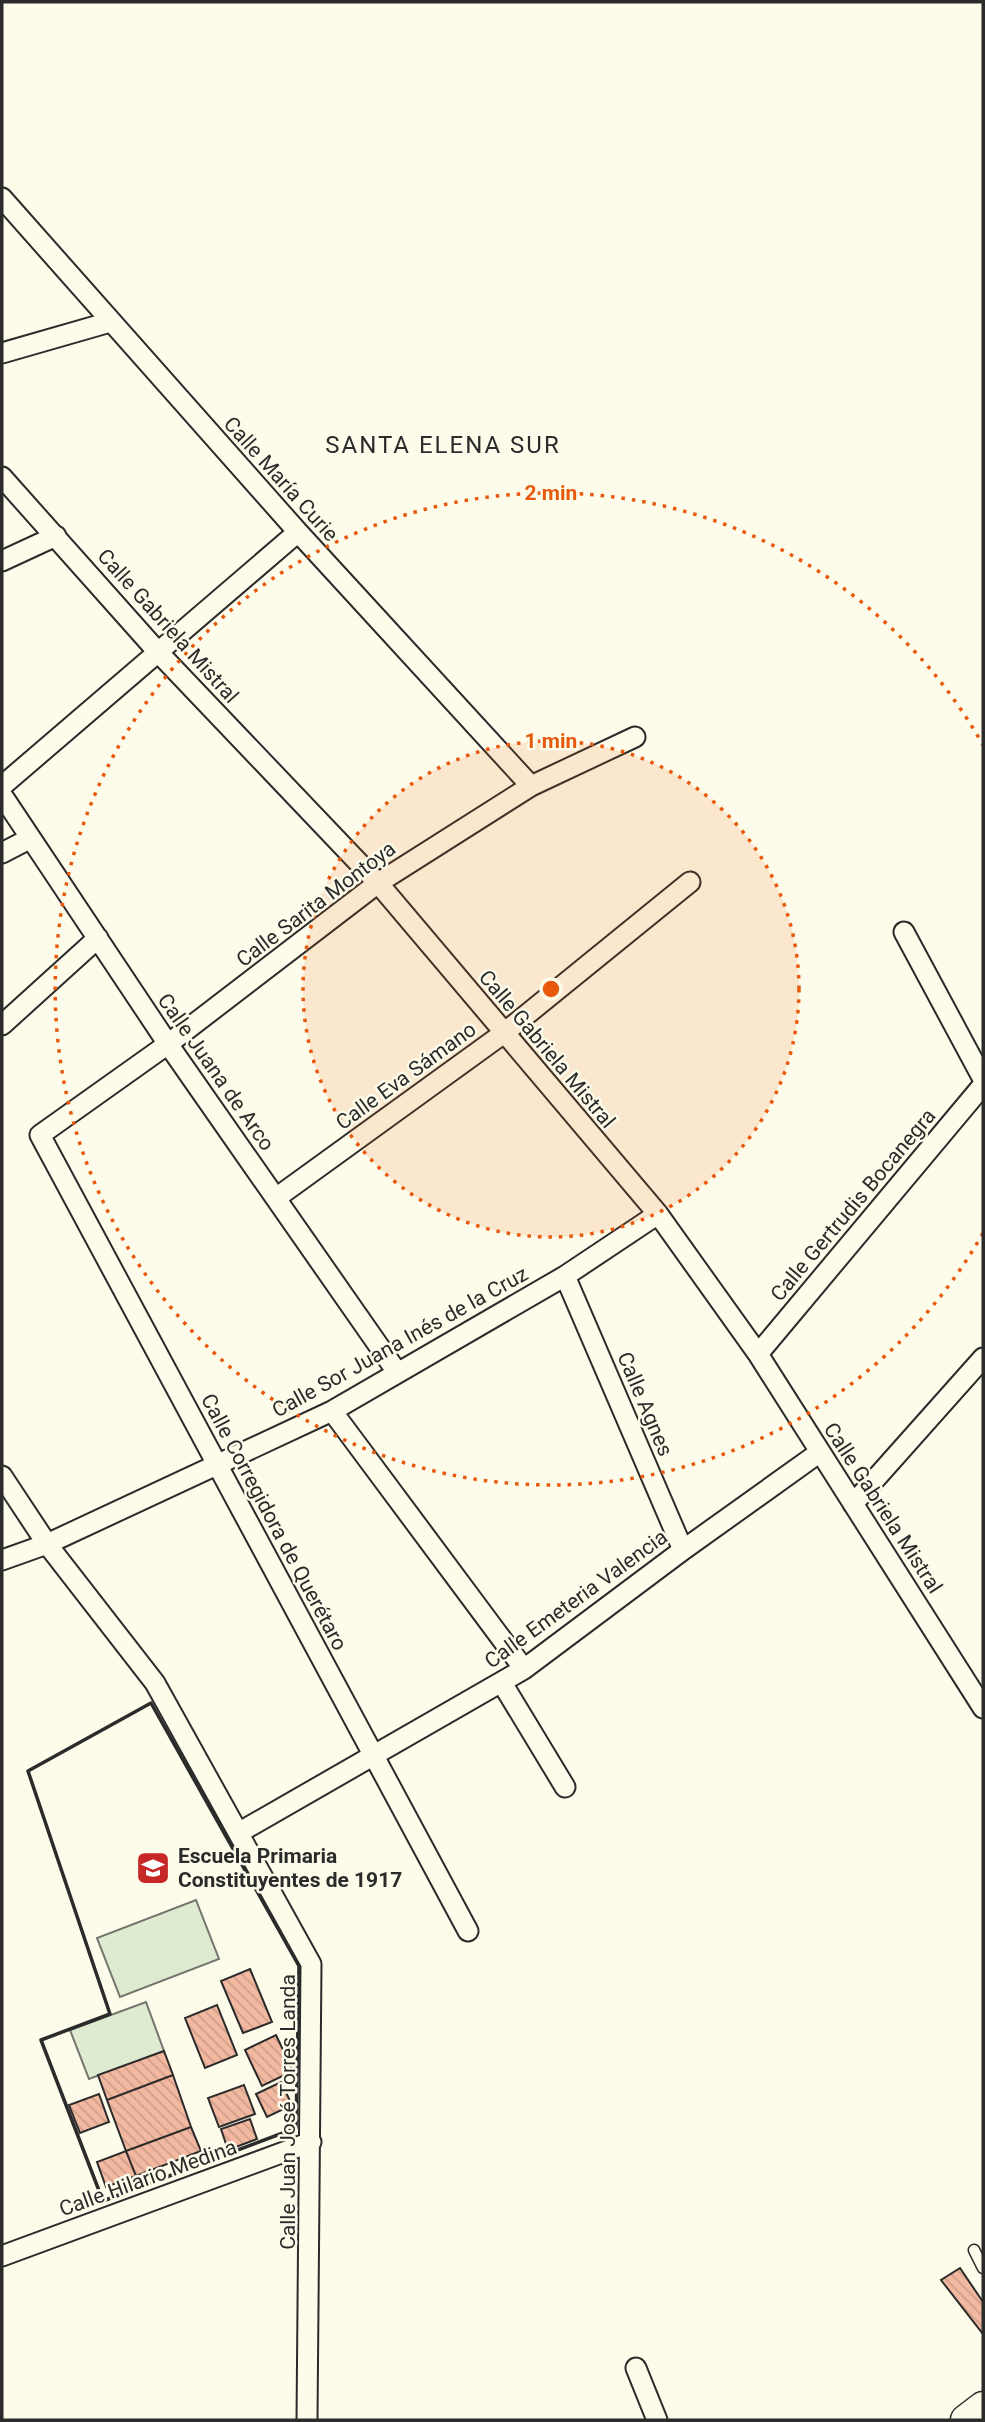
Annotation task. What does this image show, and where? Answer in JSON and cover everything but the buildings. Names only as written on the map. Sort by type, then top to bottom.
[{"type":"main road","points":[[967,2420],[983,2407]]},
{"type":"street","name":"Calle María Curie","points":[[2,198],[298,532],[531,786]]},
{"type":"street","points":[[2,353],[110,322]]},
{"type":"street","name":"Calle Gabriela Mistral","points":[[2,477],[157,651],[378,883],[658,1214],[758,1354],[983,1707]]},
{"type":"street","points":[[2,786],[298,532]]},
{"type":"street","points":[[2,561],[56,536]]},
{"type":"street","name":"Calle Sarita Montoya","points":[[40,1135],[168,1044],[378,883],[531,786],[635,737]]},
{"type":"street","name":"Calle Juana de Arco","points":[[2,795],[168,1044],[397,1372]]},
{"type":"street","points":[[2,853],[30,839]]},
{"type":"street","name":"Calle Eva Sámano","points":[[276,1198],[504,1033],[690,882]]},
{"type":"street","points":[[904,932],[983,1079]]},
{"type":"street","points":[[2,1025],[98,939]]},
{"type":"street","name":"Calle Gertrudis Bocanegra","points":[[758,1354],[983,1084]]},
{"type":"street","name":"Calle Corregidora de Querétaro","points":[[40,1135],[468,1931]]},
{"type":"street","name":"Calle Sor Juana Inés de la Cruz","points":[[2,1560],[47,1544],[332,1411],[565,1276],[658,1214]]},
{"type":"street","name":"Calle Agnes","points":[[565,1276],[683,1550]]},
{"type":"street","points":[[853,1504],[983,1358]]},
{"type":"street","points":[[332,1411],[524,1669]]},
{"type":"street","name":"Calle Emeteria Valencia","points":[[240,1832],[524,1669],[820,1452]]},
{"type":"street","name":"Calle Juan José Torres Landa","points":[[2,1476],[47,1544],[155,1683],[312,1964],[307,2420]]},
{"type":"street","points":[[502,1683],[565,1787]]},
{"type":"street","name":"Calle Hilario Medina","points":[[2,2256],[311,2142]]},
{"type":"street","points":[[636,2368],[657,2420]]},
{"type":"lane","points":[[974,2250],[983,2267]]},
{"type":"green space","points":[[196,1900],[219,1959],[120,1997],[97,1938]]},
{"type":"green space","points":[[146,2002],[164,2051],[89,2079],[70,2030]]},
{"type":"wall","points":[[151,1703],[299,1966],[296,2128],[103,2201],[41,2040],[110,2014],[28,1771],[151,1703]]},
{"type":"place","name":"Escuela Primaria Constituyentes de 1917","points":[[153,1868]]},
{"type":"district","name":"SANTA ELENA SUR","points":[[443,445]]}]
